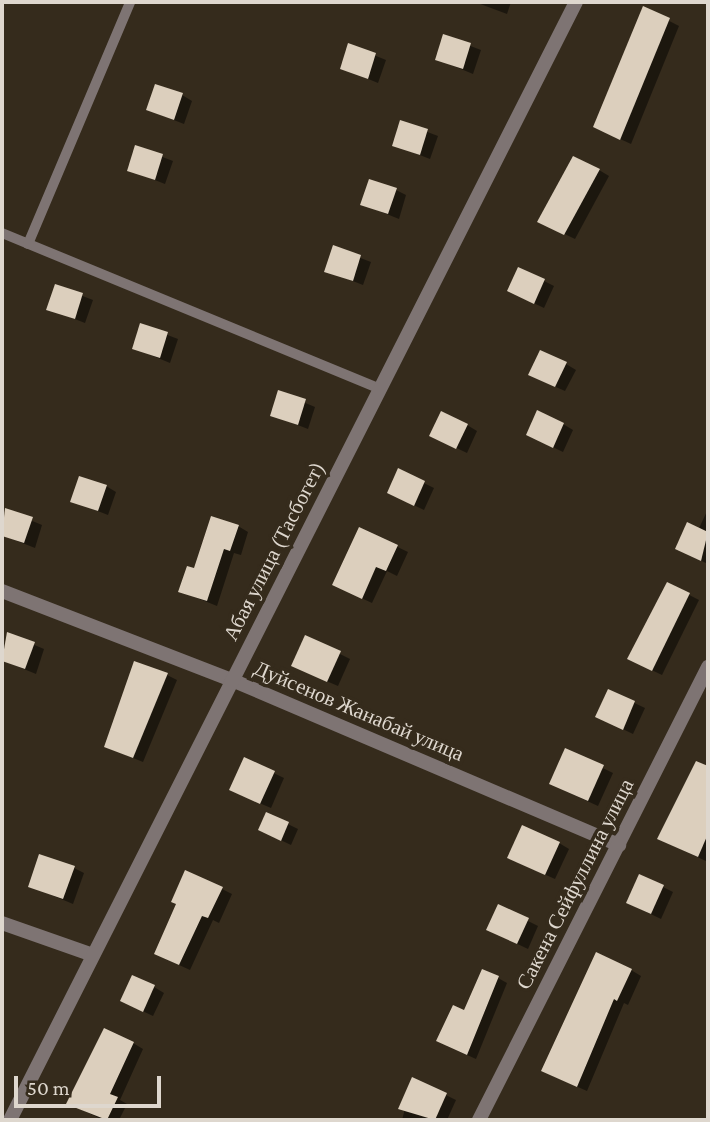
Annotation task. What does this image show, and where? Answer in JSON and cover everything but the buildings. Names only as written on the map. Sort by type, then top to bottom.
[{"type":"street","name":"Абая улица (Тасбогет)","points":[[10,1120],[576,2]]},
{"type":"street","name":"Дуйсенов Жанабай улица","points":[[2,591],[232,680],[618,845]]},
{"type":"street","name":"Сакена Сейфуллина улица","points":[[479,1120],[708,667]]},
{"type":"street","points":[[2,923],[93,956]]},
{"type":"lane","points":[[28,244],[130,2]]},
{"type":"lane","points":[[2,233],[380,388]]}]
